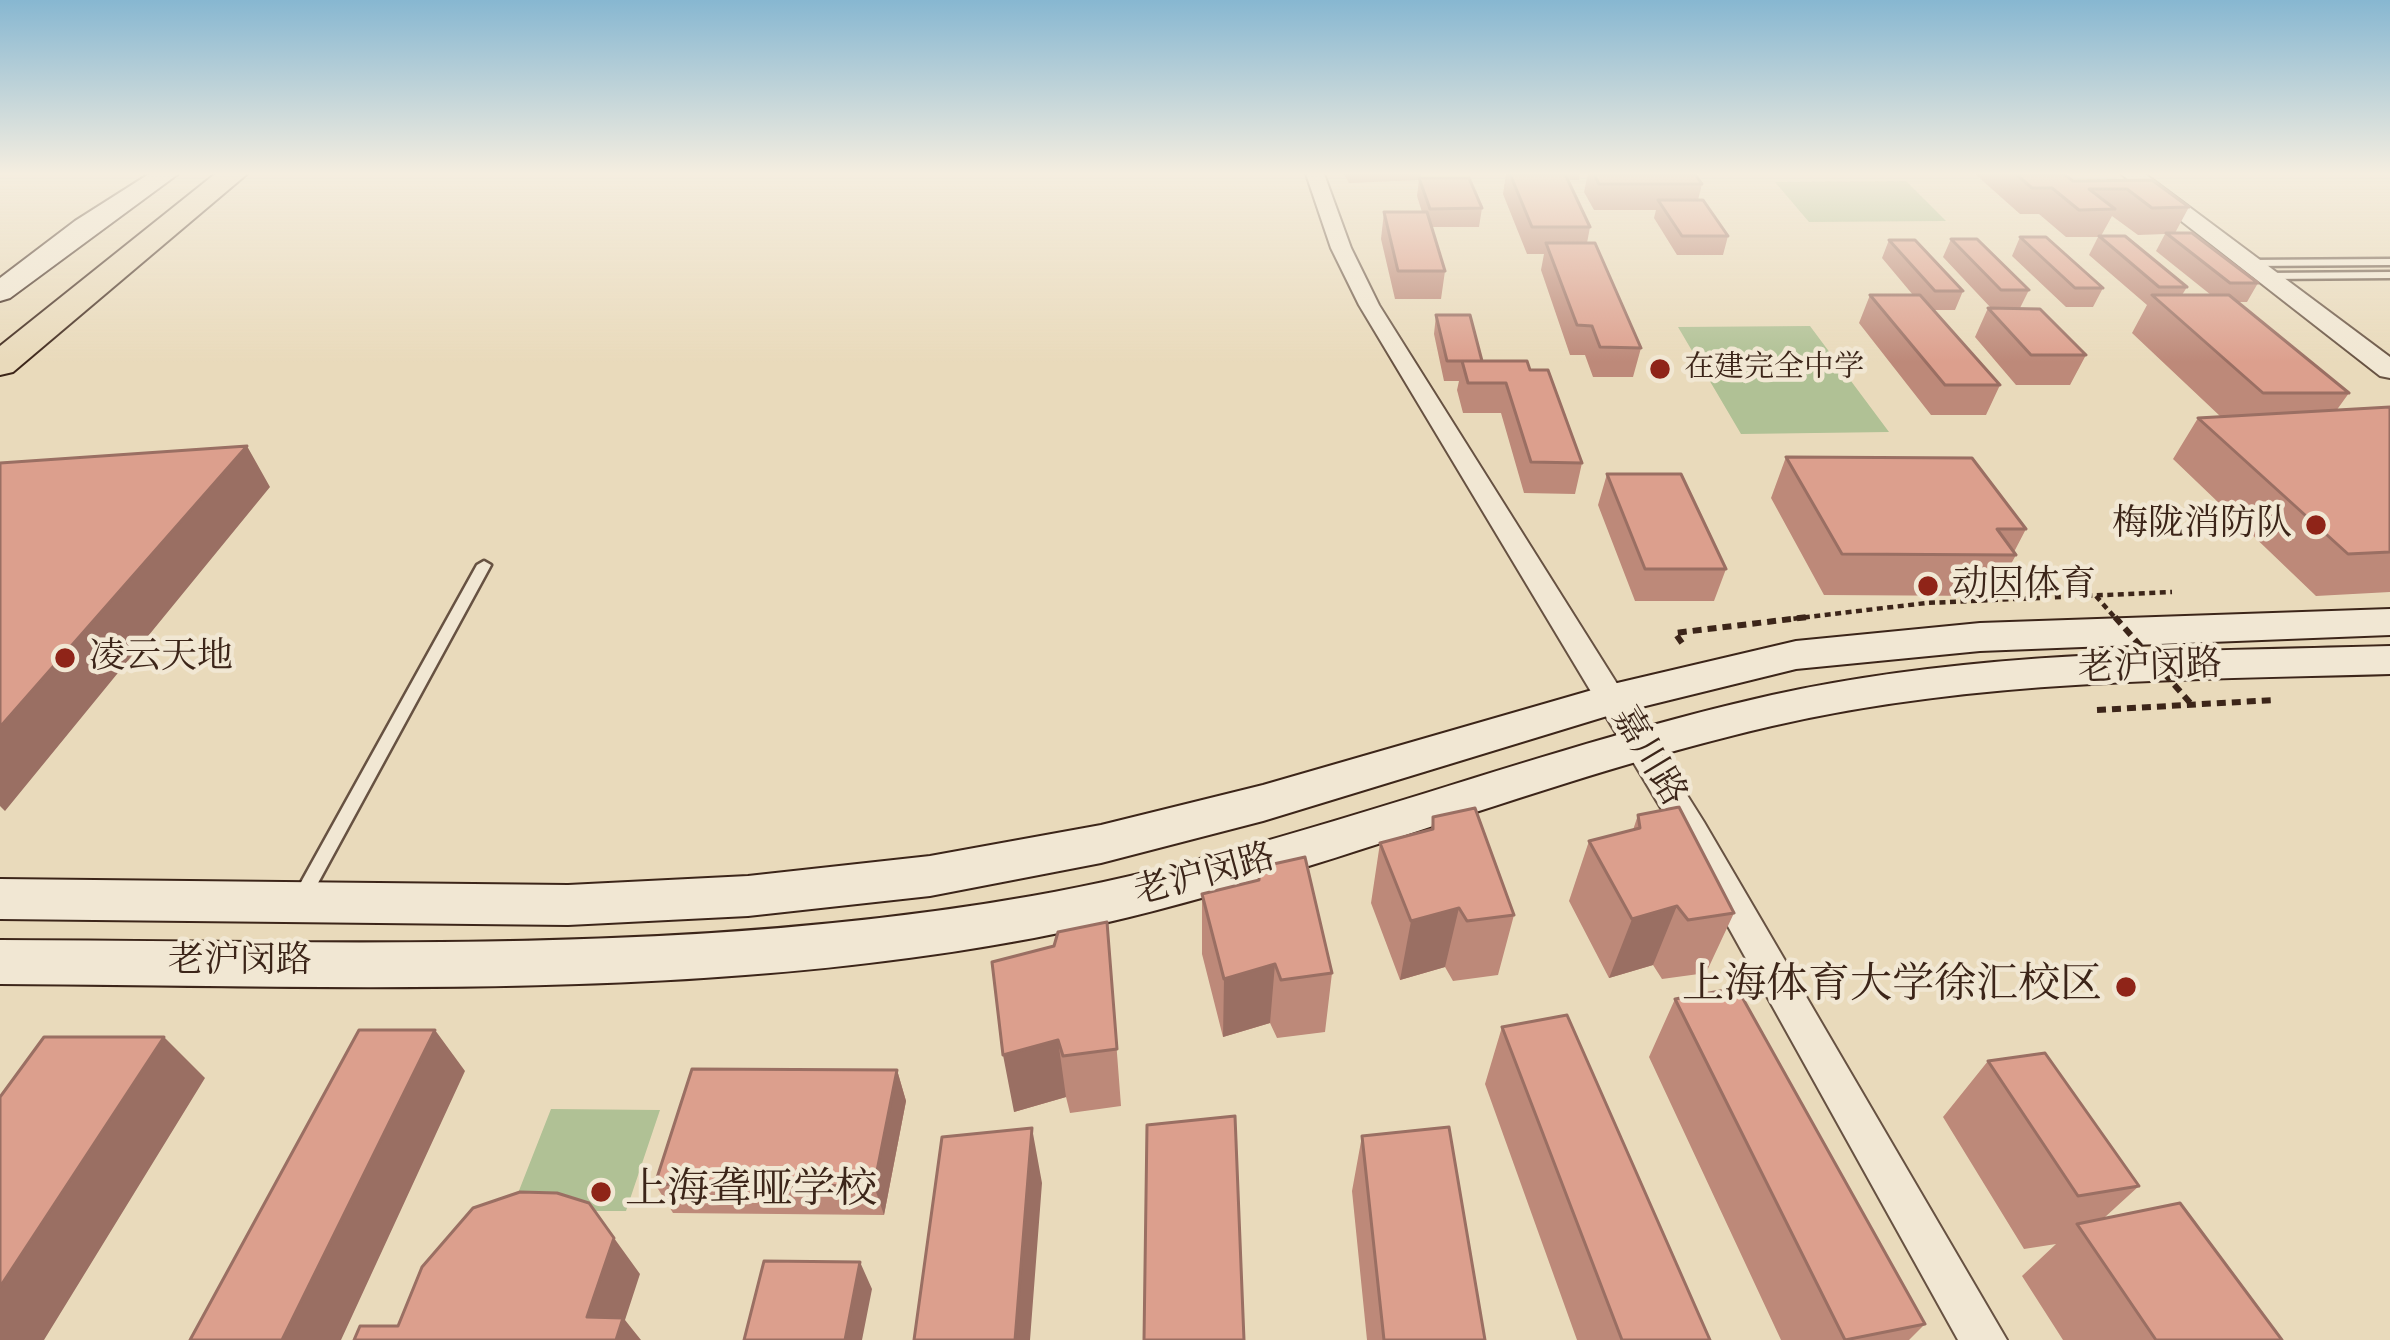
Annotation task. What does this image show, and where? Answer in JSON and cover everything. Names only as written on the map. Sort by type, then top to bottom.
[{"type":"highway","points":[[0,328],[113,237]]},
{"type":"highway","points":[[0,367],[158,237]]},
{"type":"main road","points":[[0,292],[72,237]]},
{"type":"main road","points":[[0,367],[158,237]]},
{"type":"main road","name":"老沪闵路","points":[[0,899],[568,905],[748,896],[930,876],[1101,844],[1240,809],[1613,699],[1796,655],[1980,637],[2390,622]]},
{"type":"main road","name":"老沪闵路","points":[[0,962],[541,963],[735,954],[970,926],[1162,888],[1640,743],[1830,700],[2008,673],[2390,660]]},
{"type":"street","name":"嘉川路","points":[[1337,237],[1369,305],[1640,743],[1984,1340]]},
{"type":"street","points":[[2214,237],[2390,370]]},
{"type":"lane","points":[[2257,269],[2390,262]]},
{"type":"lane","points":[[2257,269],[2390,275]]},
{"type":"lane","points":[[299,902],[484,565]]},
{"type":"path","points":[[1682,643],[1675,633],[1926,603],[2172,592]]},
{"type":"path","points":[[2096,596],[2192,705]]},
{"type":"path","points":[[2096,710],[2275,700]]},
{"type":"green space","points":[[1810,326],[1889,432],[1741,434],[1678,327]]},
{"type":"green space","points":[[551,1109],[660,1110],[626,1211],[511,1211]]},
{"type":"building","points":[[1390,237],[1434,237],[1445,271],[1398,271]]},
{"type":"building","points":[[2020,237],[2046,237],[2103,288],[2075,288]]},
{"type":"building","points":[[2100,237],[2126,237],[2187,287],[2159,287]]},
{"type":"building","points":[[2171,237],[2197,237],[2258,283],[2230,283]]},
{"type":"building","points":[[1951,239],[1977,239],[2029,290],[2001,290]]},
{"type":"building","points":[[1889,240],[1915,240],[1963,291],[1935,291]]},
{"type":"building","points":[[1546,243],[1595,243],[1641,348],[1600,347],[1592,326],[1577,325]]},
{"type":"building","points":[[1870,295],[1920,295],[2000,385],[1945,385]]},
{"type":"building","points":[[2152,295],[2229,295],[2349,393],[2263,393]]},
{"type":"building","points":[[1988,308],[2040,309],[2086,355],[2031,355]]},
{"type":"building","points":[[1436,315],[1470,315],[1482,361],[1447,361]]},
{"type":"building","points":[[1462,361],[1527,361],[1530,370],[1548,370],[1582,463],[1531,462],[1506,383],[1468,383]]},
{"type":"building","points":[[2390,407],[2390,552],[2348,554],[2198,418]]},
{"type":"building","points":[[247,446],[0,727],[0,463]]},
{"type":"building","points":[[1786,457],[1972,458],[2026,529],[1997,529],[2016,555],[1842,554]]},
{"type":"building","points":[[1607,474],[1681,474],[1726,569],[1645,569]]},
{"type":"building","points":[[1679,807],[1734,913],[1688,920],[1677,906],[1632,919],[1589,841],[1640,828],[1638,815]]},
{"type":"building","points":[[1475,808],[1514,915],[1467,921],[1459,908],[1411,921],[1380,843],[1433,829],[1433,817]]},
{"type":"building","points":[[1305,857],[1332,973],[1281,980],[1275,964],[1224,979],[1202,894],[1259,880],[1260,867]]},
{"type":"building","points":[[1107,922],[1117,1049],[1063,1056],[1058,1040],[1003,1055],[992,962],[1054,946],[1058,932]]},
{"type":"building","points":[[1737,988],[1925,1324],[1845,1340],[1675,999]]},
{"type":"building","points":[[1567,1015],[1710,1340],[1622,1340],[1502,1027]]},
{"type":"building","points":[[359,1030],[435,1030],[282,1340],[190,1340]]},
{"type":"building","points":[[44,1037],[164,1037],[0,1287],[0,1097]]},
{"type":"building","points":[[2045,1053],[2139,1186],[2078,1196],[1988,1061]]},
{"type":"building","points":[[692,1069],[897,1070],[874,1186],[655,1184]]},
{"type":"building","points":[[1235,1116],[1244,1340],[1144,1340],[1147,1125]]},
{"type":"building","points":[[1449,1127],[1485,1340],[1384,1340],[1362,1136]]},
{"type":"building","points":[[1032,1128],[1015,1340],[914,1340],[942,1137]]},
{"type":"building","points":[[520,1192],[557,1193],[589,1203],[614,1238],[587,1317],[623,1318],[616,1340],[354,1340],[360,1326],[398,1326],[422,1267],[473,1208]]},
{"type":"building","points":[[2180,1203],[2282,1340],[2156,1340],[2077,1224]]},
{"type":"building","points":[[764,1261],[860,1262],[845,1340],[744,1340]]},
{"type":"place","name":"在建完全中学","points":[[1660,369]]},
{"type":"place","name":"梅陇消防队","points":[[2316,525]]},
{"type":"place","name":"动因体育","points":[[1928,586]]},
{"type":"place","name":"凌云天地","points":[[65,658]]},
{"type":"place","name":"上海体育大学徐汇校区","points":[[2126,987]]},
{"type":"place","name":"上海聋哑学校","points":[[601,1192]]}]
